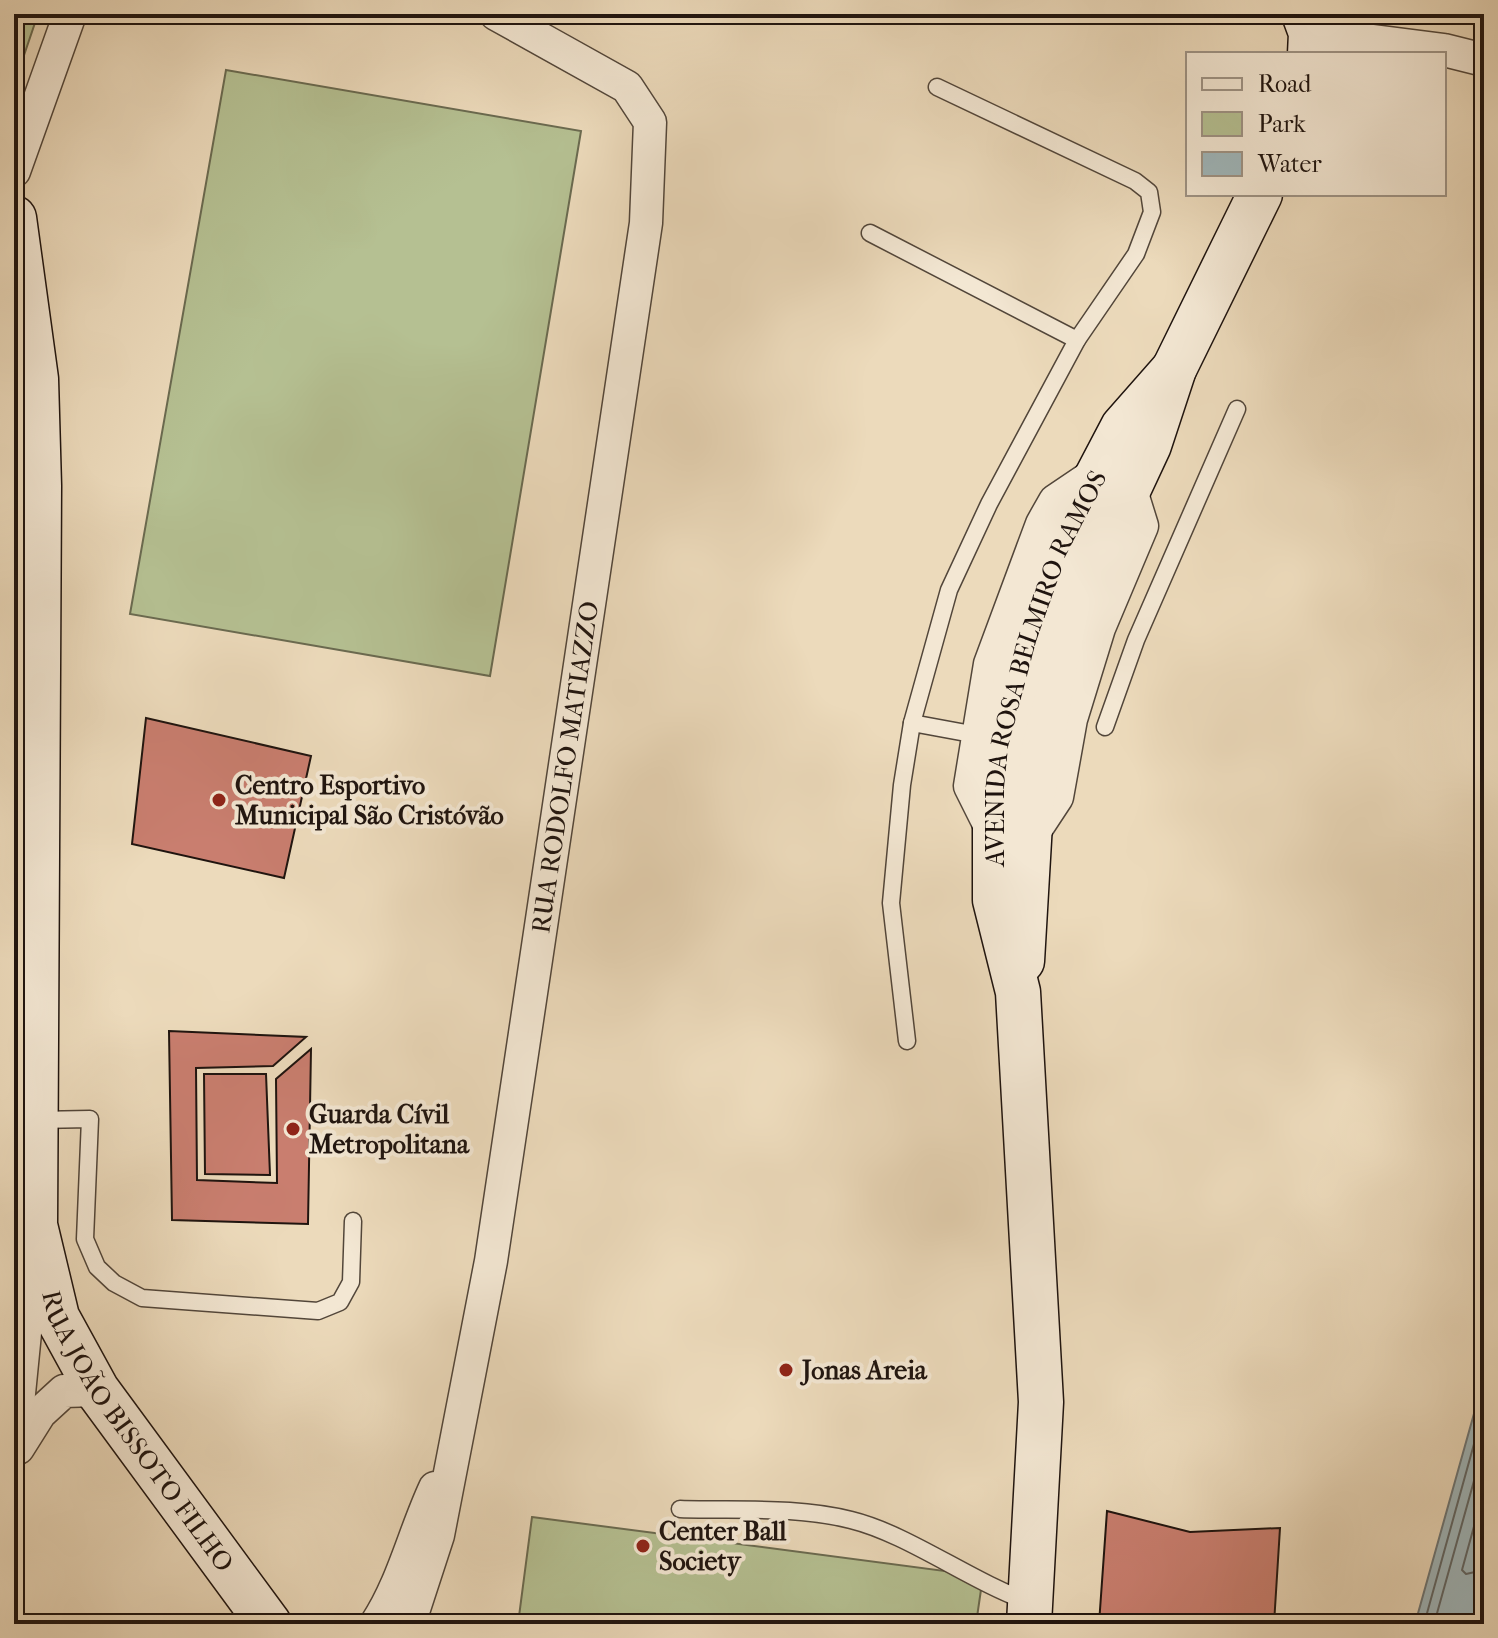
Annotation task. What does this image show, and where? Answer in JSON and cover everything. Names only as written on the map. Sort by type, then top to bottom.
[{"type":"main road","name":"AVENIDA ROSA BELMIRO RAMOS","points":[[1029,1613],[1041,1402],[1018,992],[995,900],[1018,828],[1018,789],[1027,700],[1042,647],[1060,547],[1101,488],[1123,427],[1174,369],[1259,196]]},
{"type":"main road","name":"RUA JOÃO BISSOTO FILHO","points":[[14,218],[36,379],[39,486],[36,1120],[29,1207],[57,1317],[97,1390],[269,1624]]},
{"type":"street","points":[[14,171],[70,14]]},
{"type":"street","name":"RUA RODOLFO MATIAZZO","points":[[409,1624],[438,1535],[491,1261],[646,223],[650,122],[627,87],[496,14]]},
{"type":"street","points":[[1308,34],[1444,50],[1484,60]]},
{"type":"street","points":[[1101,488],[1142,526],[1099,628],[1071,719],[1057,797],[1018,828],[970,786],[977,735],[1000,632],[1042,524],[1055,501],[1101,488]]},
{"type":"street","points":[[14,1444],[29,1207]]},
{"type":"street","points":[[14,1454],[40,1413],[64,1391],[97,1390]]},
{"type":"street","name":"RUA RODOLFO MATIAZZO","points":[[376,1624],[390,1603],[416,1528],[453,1450]]},
{"type":"lane","points":[[907,1041],[891,903],[902,785],[912,723],[949,590],[989,504],[1077,340],[1136,254],[1152,212],[1149,192],[1135,181],[937,87]]},
{"type":"lane","points":[[870,233],[1077,340]]},
{"type":"lane","points":[[1105,727],[1136,640],[1237,409]]},
{"type":"lane","points":[[912,723],[977,735]]},
{"type":"lane","points":[[36,1120],[90,1119],[85,1239],[97,1267],[114,1283],[142,1298],[318,1311],[340,1302],[351,1282],[353,1221]]},
{"type":"lane","points":[[680,1509],[823,1515],[854,1520],[906,1543],[1029,1613]]},
{"type":"green space","points":[[14,14],[38,14],[20,67],[14,58]]},
{"type":"green space","points":[[226,70],[581,131],[490,676],[130,614]]},
{"type":"green space","name":"Center Ball Society","points":[[532,1517],[983,1576],[976,1624],[518,1624]]},
{"type":"water","points":[[1484,1378],[1484,1587],[1474,1624],[1415,1624]]},
{"type":"building","name":"Centro Esportivo Municipal São Cristóvão","points":[[146,718],[311,756],[284,878],[132,844]]},
{"type":"building","name":"Guarda Cívil Metropolitana","points":[[169,1031],[306,1037],[273,1066],[196,1068],[197,1180],[277,1183],[276,1079],[311,1049],[308,1224],[172,1220]]},
{"type":"building","points":[[204,1074],[266,1074],[270,1175],[205,1174]]},
{"type":"building","points":[[1107,1511],[1190,1532],[1280,1528],[1274,1624],[1099,1624]]},
{"type":"place","name":"Centro Esportivo Municipal São Cristóvão","points":[[219,800]]},
{"type":"place","name":"Guarda Cívil Metropolitana","points":[[293,1129]]},
{"type":"place","name":"Jonas Areia","points":[[786,1370]]},
{"type":"place","name":"Center Ball Society","points":[[643,1546]]}]
